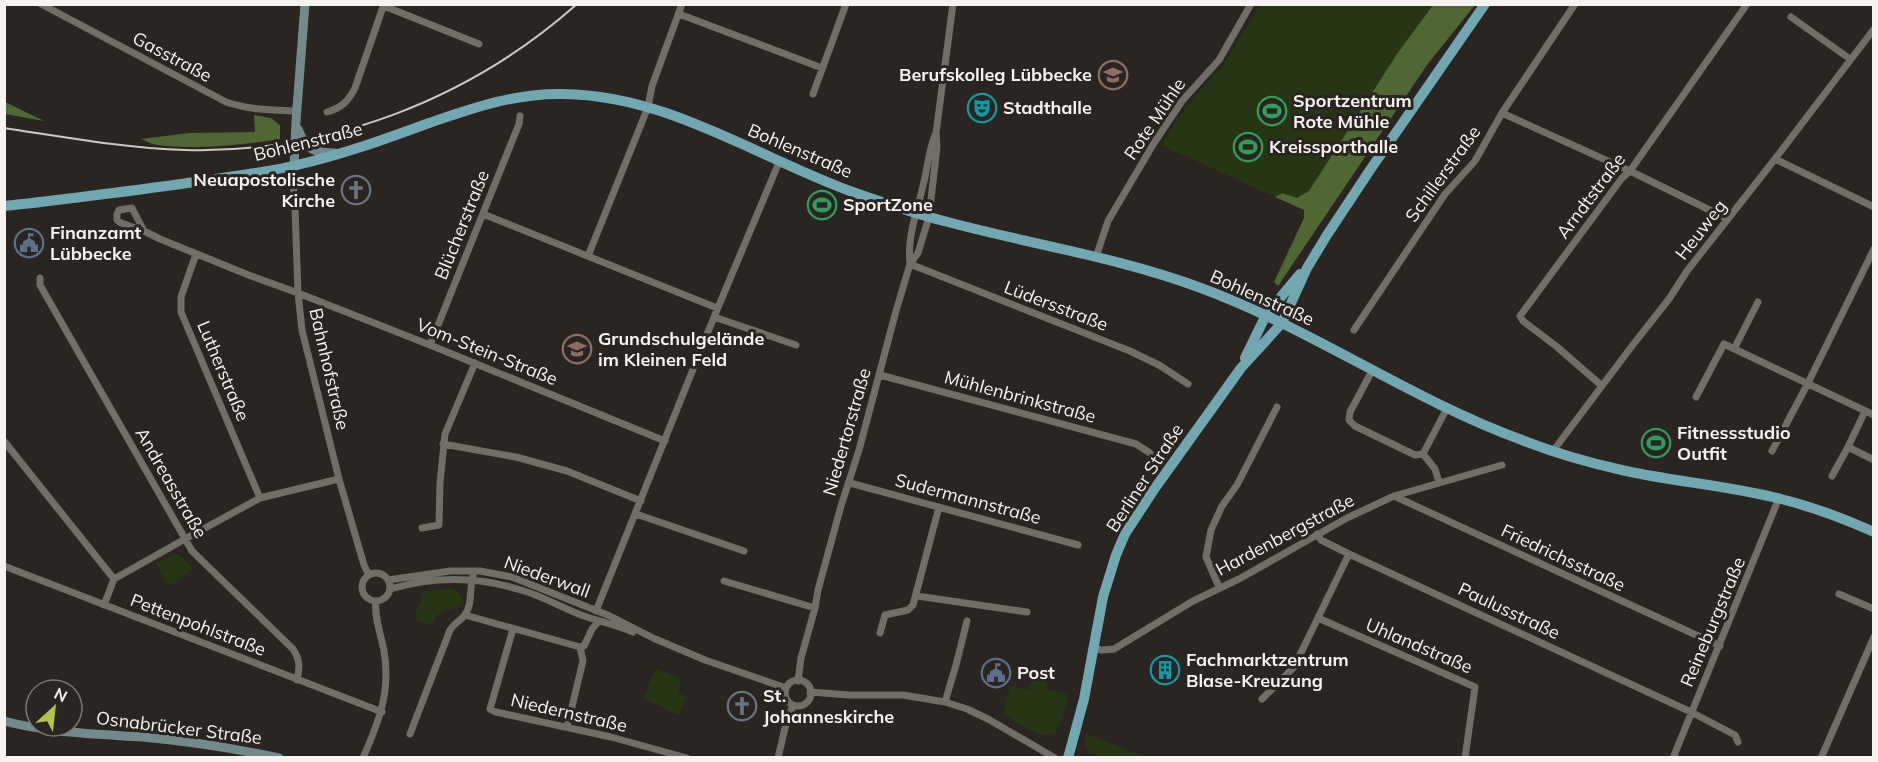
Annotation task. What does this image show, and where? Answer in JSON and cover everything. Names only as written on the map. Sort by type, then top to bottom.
[{"type":"main road","name":"Berliner Straße","points":[[1068,758],[1084,699],[1103,597],[1125,534],[1240,368],[1282,323],[1307,268],[1370,170],[1485,4]]},
{"type":"main road","name":"Bohlenstraße","points":[[4,206],[117,193],[294,166],[343,153],[467,110],[506,99],[558,94],[610,98],[689,120],[842,188],[899,208],[943,221],[1095,257],[1194,285],[1266,315],[1447,408],[1553,452],[1625,471],[1779,498],[1831,514],[1874,532]]},
{"type":"main road","name":"Berliner Straße","points":[[1240,368],[1266,315],[1307,268]]},
{"type":"street","name":"Gasstraße","points":[[41,4],[226,102],[254,109],[296,111]]},
{"type":"street","points":[[298,293],[293,182],[305,4]]},
{"type":"street","points":[[588,256],[648,107],[652,86],[682,4]]},
{"type":"street","points":[[813,94],[846,4]]},
{"type":"street","points":[[936,133],[953,4]]},
{"type":"street","name":"Rote Mühle","points":[[1095,257],[1108,221],[1154,143],[1182,101],[1219,60],[1251,4]]},
{"type":"street","name":"Schillerstraße","points":[[1354,330],[1445,194],[1475,161],[1502,113],[1575,4]]},
{"type":"street","name":"Arndtstraße","points":[[1602,386],[1523,321],[1520,316],[1622,178],[1630,171],[1747,4]]},
{"type":"street","points":[[327,112],[340,108],[350,99],[384,5],[479,44]]},
{"type":"street","points":[[679,14],[822,68]]},
{"type":"street","points":[[1791,18],[1850,59]]},
{"type":"street","name":"Heuweg","points":[[1553,452],[1670,299],[1687,271],[1874,29]]},
{"type":"street","points":[[1502,113],[1630,171],[1728,219]]},
{"type":"street","name":"Blücherstraße","points":[[430,345],[519,124],[520,116]]},
{"type":"street","points":[[296,121],[302,140],[308,147],[321,153],[343,153]]},
{"type":"street","name":"Niedertorstraße","points":[[910,264],[908,250],[931,145],[936,133]]},
{"type":"street","name":"Niedertorstraße","points":[[798,681],[801,658],[826,558],[850,483],[910,264],[918,253],[929,217],[937,147],[936,133]]},
{"type":"street","points":[[1775,159],[1874,207]]},
{"type":"street","points":[[596,611],[717,308],[780,160]]},
{"type":"street","points":[[483,213],[717,308]]},
{"type":"street","name":"Bahnhofstraße","points":[[144,231],[196,254],[298,293],[302,330],[339,478],[363,565],[369,575]]},
{"type":"street","points":[[1772,451],[1871,262],[1874,249]]},
{"type":"street","name":"Lutherstraße","points":[[196,254],[181,297],[181,312],[260,498]]},
{"type":"street","name":"Lüdersstraße","points":[[910,264],[1130,351],[1159,365],[1188,384]]},
{"type":"street","name":"Andreasstraße","points":[[40,279],[40,285],[192,551],[293,648],[299,658],[300,668],[297,680]]},
{"type":"street","name":"Vom-Stein-Straße","points":[[298,293],[665,441]]},
{"type":"street","points":[[1734,349],[1758,302]]},
{"type":"street","points":[[714,317],[796,345]]},
{"type":"street","points":[[1696,397],[1724,344],[1874,415]]},
{"type":"street","points":[[422,528],[439,525],[445,434],[474,363]]},
{"type":"street","points":[[1373,369],[1350,412],[1349,420],[1355,426],[1415,455],[1423,454]]},
{"type":"street","name":"Mühlenbrinkstraße","points":[[880,375],[1136,444],[1150,453]]},
{"type":"street","points":[[1219,587],[1206,557],[1211,530],[1277,407]]},
{"type":"street","points":[[1423,454],[1447,408]]},
{"type":"street","points":[[1832,476],[1865,411]]},
{"type":"street","points":[[4,441],[114,579]]},
{"type":"street","points":[[443,444],[516,457],[567,471],[641,501]]},
{"type":"street","points":[[1848,447],[1874,460]]},
{"type":"street","points":[[1423,454],[1436,469],[1439,482]]},
{"type":"street","name":"Hardenbergstraße","points":[[1092,648],[1114,649],[1193,601],[1239,579],[1317,534],[1394,496],[1502,465]]},
{"type":"street","points":[[104,605],[114,579],[260,498],[339,478]]},
{"type":"street","name":"Sudermannstraße","points":[[850,483],[1078,544]]},
{"type":"street","name":"Friedrichsstraße","points":[[1394,496],[1719,646]]},
{"type":"street","name":"Reineburgstraße","points":[[1673,758],[1779,498]]},
{"type":"street","points":[[880,633],[885,615],[908,610],[913,605],[939,507]]},
{"type":"street","points":[[636,514],[744,551]]},
{"type":"street","name":"Paulusstraße","points":[[1317,534],[1322,540],[1349,554],[1691,712],[1735,735],[1738,742]]},
{"type":"street","points":[[1262,699],[1294,667],[1349,554]]},
{"type":"street","name":"Pettenpohlstraße","points":[[4,566],[382,712]]},
{"type":"street","name":"Niederwall","points":[[388,580],[450,571],[475,571],[512,577],[626,624],[653,639]]},
{"type":"street","points":[[410,734],[450,630],[455,622],[465,615],[471,598],[475,571]]},
{"type":"street","points":[[377,573],[385,576],[390,590],[386,596],[376,601],[367,597],[363,590],[363,581],[369,575],[377,573]]},
{"type":"street","name":"Niederwall","points":[[390,590],[432,580],[472,579],[500,584],[523,590],[599,621],[786,688]]},
{"type":"street","points":[[724,580],[815,608]]},
{"type":"street","points":[[1839,594],[1874,609]]},
{"type":"street","points":[[917,596],[1027,612]]},
{"type":"street","points":[[363,758],[382,712],[386,674],[384,650],[375,611],[376,601]]},
{"type":"street","points":[[465,615],[580,647],[584,646],[592,629],[599,621]]},
{"type":"street","name":"Uhlandstraße","points":[[1318,618],[1475,687],[1465,758]]},
{"type":"street","points":[[945,702],[967,621]]},
{"type":"street","name":"Niedernstraße","points":[[513,629],[490,709],[687,758]]},
{"type":"street","points":[[1821,758],[1874,637]]},
{"type":"street","points":[[567,728],[583,661],[580,647]]},
{"type":"street","points":[[798,681],[807,684],[810,692],[805,704],[799,706],[793,705],[785,697],[786,688],[790,683],[798,681]]},
{"type":"street","points":[[810,692],[903,695],[945,702],[988,719],[1055,758]]},
{"type":"street","points":[[778,758],[793,705]]},
{"type":"street","name":"Osnabrücker Straße","points":[[4,721],[26,727],[233,747],[279,758]]},
{"type":"green space","name":"Sportzentrum Rote Mühle","points":[[1260,5],[1433,5],[1397,54],[1309,192],[1297,198],[1282,193],[1275,197],[1161,145],[1193,98],[1222,67]]},
{"type":"green space","points":[[1433,5],[1475,5],[1427,65],[1278,286],[1274,282],[1304,218],[1304,210],[1275,197],[1282,193],[1297,198],[1309,191],[1397,54]]},
{"type":"green space","points":[[5,102],[44,121],[5,114]]},
{"type":"green space","points":[[254,115],[271,118],[280,125],[280,139],[235,145],[188,147],[156,145],[141,139],[189,133],[255,132]]},
{"type":"green space","points":[[175,554],[192,568],[176,583],[168,584],[156,564]]},
{"type":"green space","points":[[450,588],[460,594],[463,603],[439,614],[432,625],[417,621],[415,614],[422,599],[421,592]]},
{"type":"green space","points":[[655,669],[682,679],[678,693],[686,696],[679,715],[644,699]]},
{"type":"green space","points":[[1033,673],[1049,677],[1046,689],[1069,695],[1055,734],[1035,732],[1003,714],[1010,686],[1029,690]]},
{"type":"green space","points":[[1085,733],[1145,757],[1108,757],[1089,753],[1085,746]]},
{"type":"railway","points":[[4,128],[117,145],[185,150],[239,149],[292,142],[344,131],[395,114],[444,93],[491,67],[535,38],[577,4]]},
{"type":"place","name":"Berufskolleg Lübbecke","points":[[1113,75]]},
{"type":"place","name":"Stadthalle","points":[[982,108]]},
{"type":"place","name":"Sportzentrum Rote Mühle","points":[[1272,111]]},
{"type":"place","name":"Kreissporthalle","points":[[1248,147]]},
{"type":"place","name":"Neuapostolische Kirche","points":[[356,190]]},
{"type":"place","name":"SportZone","points":[[822,205]]},
{"type":"place","name":"Finanzamt Lübbecke","points":[[29,243]]},
{"type":"place","name":"Grundschulgelände im Kleinen Feld","points":[[577,349]]},
{"type":"place","name":"Fitnessstudio Outfit","points":[[1656,443]]},
{"type":"place","name":"Fachmarktzentrum Blase-Kreuzung","points":[[1165,670]]},
{"type":"place","name":"Post","points":[[996,673]]},
{"type":"place","name":"St. Johanneskirche","points":[[742,706]]}]
